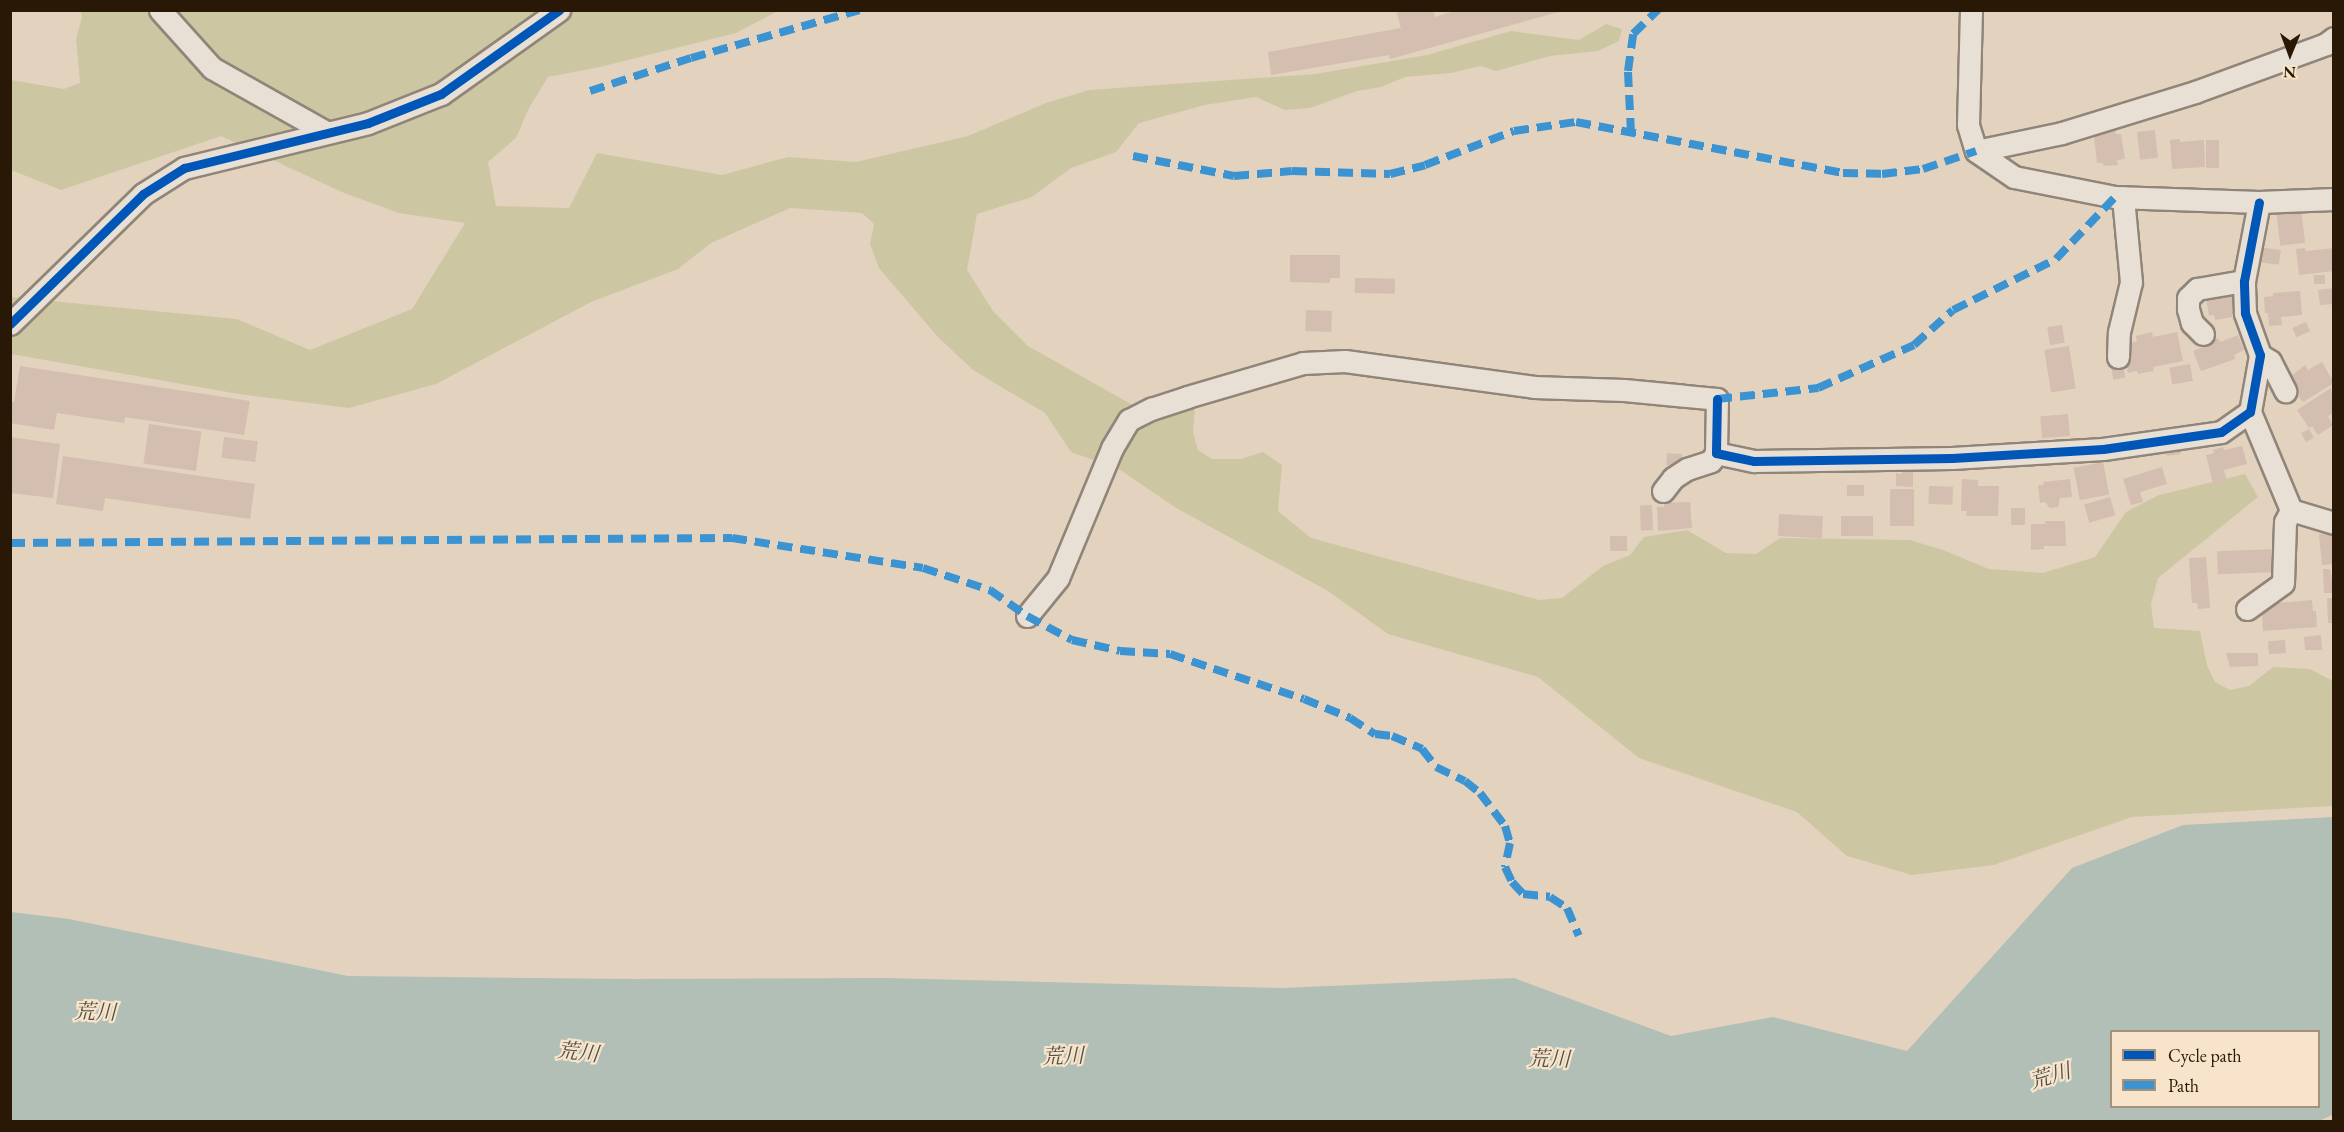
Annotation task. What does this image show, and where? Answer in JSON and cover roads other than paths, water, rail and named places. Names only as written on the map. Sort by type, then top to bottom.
[{"type":"street","points":[[160,10],[212,68],[326,132]]},
{"type":"street","points":[[10,324],[143,194],[183,168],[369,123],[441,94],[559,10]]},
{"type":"street","points":[[1971,10],[1968,125],[1976,151],[2014,177],[2123,197],[2259,202],[2334,199]]},
{"type":"street","points":[[1976,151],[2062,133],[2195,92],[2326,44],[2334,38]]},
{"type":"street","points":[[2118,357],[2119,332],[2131,282],[2123,197]]},
{"type":"street","points":[[2247,609],[2283,583],[2285,522],[2291,510],[2250,412],[2260,355],[2245,313],[2244,280],[2259,202]]},
{"type":"street","points":[[2203,333],[2192,323],[2188,298],[2197,290],[2244,280]]},
{"type":"street","points":[[2260,355],[2270,361],[2285,391]]},
{"type":"street","points":[[1027,616],[1058,578],[1112,448],[1129,420],[1151,409],[1187,397],[1303,363],[1345,361],[1534,387],[1623,390],[1717,399],[1716,453],[1711,461],[1688,469],[1673,478],[1663,491]]},
{"type":"street","points":[[1716,453],[1754,461],[1784,462],[1952,458],[2103,449],[2222,432],[2250,412]]},
{"type":"street","points":[[2291,510],[2334,523]]},
{"type":"water","name":"荒川","points":[[2333,817],[2334,1114],[2319,1121],[11,1121],[11,912],[69,919],[348,976],[633,979],[885,978],[1282,988],[1514,978],[1671,1036],[1773,1017],[1907,1051],[2072,868],[2183,825]]}]
